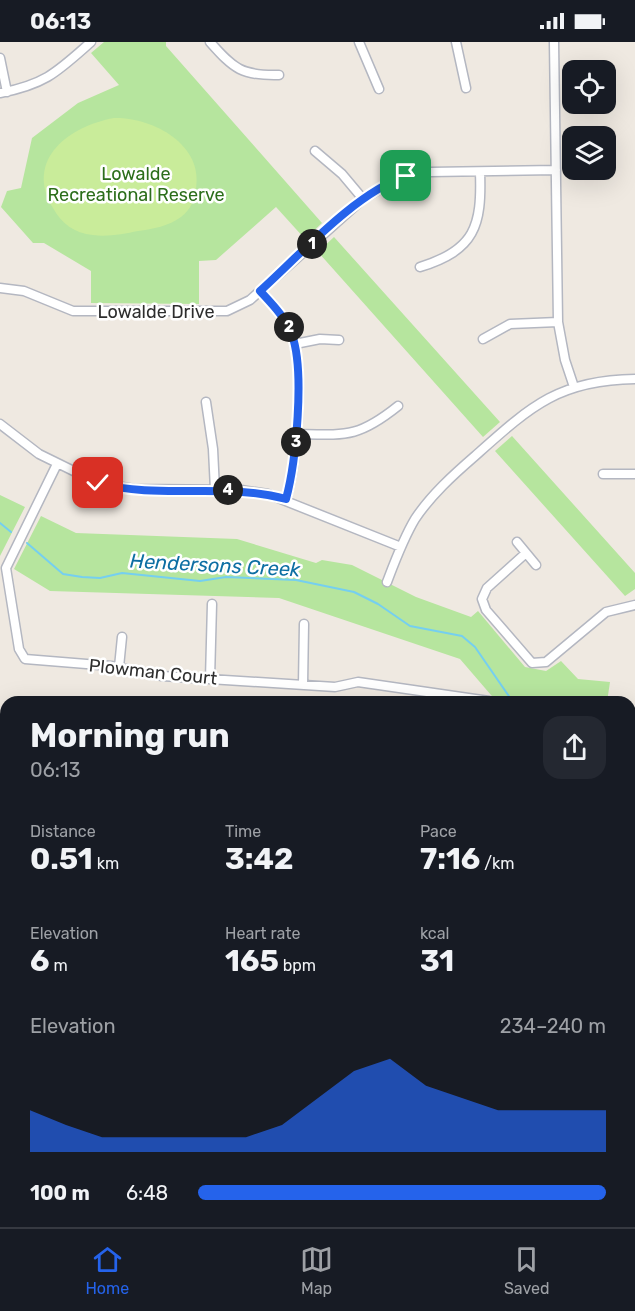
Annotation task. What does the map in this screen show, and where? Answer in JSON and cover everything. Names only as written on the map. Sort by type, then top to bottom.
[{"type":"street","points":[[0,58],[3,92],[32,86],[48,79],[91,42]]},
{"type":"street","points":[[210,42],[229,63],[242,72],[254,75],[279,75]]},
{"type":"street","points":[[359,42],[379,89]]},
{"type":"street","points":[[456,42],[466,88]]},
{"type":"street","points":[[554,42],[558,322],[565,360],[574,387]]},
{"type":"street","points":[[315,151],[342,174],[363,199]]},
{"type":"street","name":"Lowalde Drive","points":[[0,288],[24,291],[66,310],[219,312],[243,304],[260,291],[363,199],[386,184],[406,176],[430,172],[556,171]]},
{"type":"street","points":[[420,267],[455,253],[473,233],[480,214],[480,172]]},
{"type":"street","points":[[260,291],[283,318],[295,344],[295,467],[286,499]]},
{"type":"street","points":[[483,339],[510,324],[558,322]]},
{"type":"street","points":[[295,344],[320,339],[339,340]]},
{"type":"street","points":[[387,582],[401,547],[423,508],[462,467],[525,412],[546,398],[574,387],[611,380],[635,379]]},
{"type":"street","points":[[206,402],[213,449],[214,490]]},
{"type":"street","points":[[296,434],[342,435],[360,432],[375,424],[398,406]]},
{"type":"street","points":[[0,424],[26,447],[98,483],[122,488],[256,492],[286,499],[401,547]]},
{"type":"street","name":"Plowman Court","points":[[57,464],[6,568],[19,649],[23,657],[31,661],[119,667],[150,675],[342,687],[358,682],[455,696]]},
{"type":"street","points":[[603,474],[635,474]]},
{"type":"street","points":[[517,542],[537,565]]},
{"type":"street","points":[[526,553],[487,588],[482,599],[486,610],[532,663],[546,662],[599,615],[632,606]]},
{"type":"street","points":[[210,679],[212,604]]},
{"type":"street","points":[[303,685],[304,624]]},
{"type":"street","points":[[119,667],[122,637]]},
{"type":"green space","name":"Lowalde Recreational Reserve","points":[[104,42],[166,42],[166,46],[322,223],[305,239],[276,207],[216,260],[199,261],[199,304],[91,303],[91,271],[44,243],[33,243],[1,207],[7,191],[21,188],[32,138],[78,103],[119,85],[91,53]]},
{"type":"green space","points":[[114,118],[144,122],[159,128],[184,146],[192,159],[196,173],[196,189],[192,204],[181,217],[166,225],[104,236],[80,232],[69,227],[60,219],[45,190],[44,174],[48,160],[56,148],[68,137],[98,122]]},
{"type":"green space","points":[[334,237],[500,422],[483,437],[318,252]]},
{"type":"green space","points":[[512,436],[635,573],[635,589],[625,596],[495,451]]},
{"type":"green space","points":[[0,495],[25,507],[0,556]]},
{"type":"green space","points":[[41,516],[76,533],[237,539],[316,563],[322,560],[352,565],[416,597],[471,617],[478,611],[525,667],[546,671],[561,661],[578,679],[610,682],[608,696],[492,696],[460,659],[279,598],[50,591],[14,569]]},
{"type":"waterway","name":"Hendersons Creek","points":[[0,523],[11,532]]},
{"type":"waterway","name":"Hendersons Creek","points":[[27,543],[63,574],[82,577],[100,578],[122,573],[200,581],[226,577],[296,580],[354,592],[378,604],[410,626],[462,636],[475,647],[509,696]]},
{"type":"route","points":[[98,483],[134,489],[241,490],[286,499],[296,456],[297,354],[288,326],[260,291],[363,199],[386,184],[406,176]]}]
